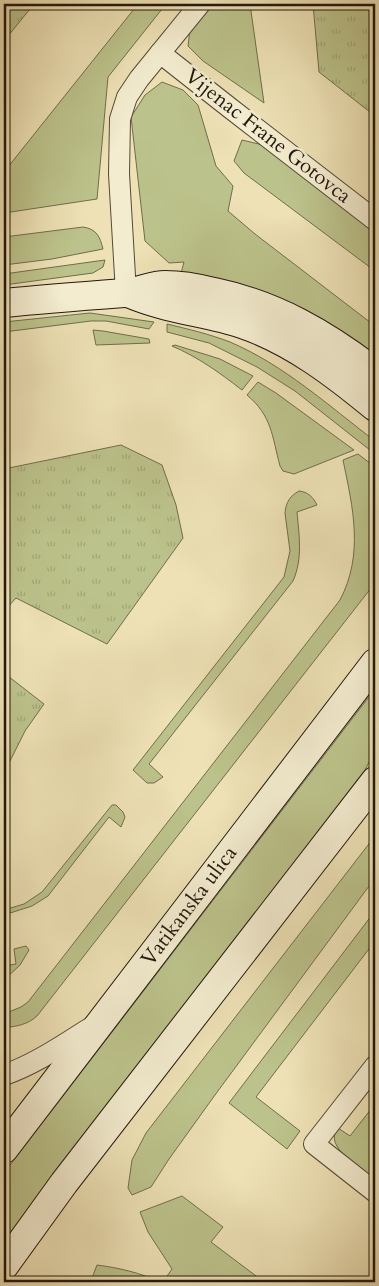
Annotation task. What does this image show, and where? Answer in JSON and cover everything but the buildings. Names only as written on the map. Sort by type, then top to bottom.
[{"type":"street","points":[[126,293],[118,174],[120,119],[127,97],[139,79],[200,4]]},
{"type":"street","name":"Vijenac Frane Gotovca","points":[[160,53],[375,220]]},
{"type":"street","points":[[4,303],[68,296],[126,293],[164,285],[198,288],[235,296],[281,313],[312,328],[375,372]]},
{"type":"street","points":[[126,293],[161,304],[210,314],[244,325],[287,345],[333,374],[375,407]]},
{"type":"street","name":"Vatikanska ulica","points":[[4,1149],[375,663]]},
{"type":"street","points":[[4,1266],[64,1182],[375,781]]},
{"type":"street","points":[[4,1075],[19,1070],[46,1055],[101,1021]]},
{"type":"street","points":[[375,1066],[314,1144],[375,1192]]},
{"type":"green space","points":[[4,4],[34,4],[4,41]]},
{"type":"green space","points":[[138,4],[166,4],[108,77],[97,199],[4,213],[4,172]]},
{"type":"green space","points":[[212,4],[250,4],[264,103],[203,61],[188,46],[190,30]]},
{"type":"green space","points":[[313,4],[375,4],[375,116],[319,72]]},
{"type":"green space","points":[[162,82],[183,90],[198,105],[216,166],[233,186],[228,211],[375,326],[375,362],[179,281],[184,262],[169,263],[145,241],[131,117],[145,95]]},
{"type":"green space","points":[[242,140],[263,145],[375,231],[375,271],[244,173],[234,161]]},
{"type":"green space","points":[[83,227],[97,234],[103,249],[52,259],[4,265],[4,237]]},
{"type":"green space","points":[[105,260],[103,267],[93,273],[4,285],[4,274]]},
{"type":"green space","points":[[90,313],[154,322],[149,329],[106,321],[91,321],[4,332],[4,322]]},
{"type":"green space","points":[[167,324],[230,342],[269,362],[306,387],[375,441],[375,454],[295,391],[257,367],[209,343],[167,332]]},
{"type":"green space","points":[[93,330],[149,339],[150,343],[96,345]]},
{"type":"green space","points":[[175,345],[220,359],[253,376],[242,390],[191,355],[172,346]]},
{"type":"green space","points":[[258,382],[354,450],[294,474],[283,471],[270,427],[262,411],[247,395]]},
{"type":"green space","points":[[121,445],[162,465],[176,505],[183,538],[107,644],[16,598],[4,611],[4,469]]},
{"type":"green space","points":[[358,454],[375,467],[375,583],[37,1016],[18,1026],[4,1028],[4,1014],[28,1002],[340,600],[352,565],[354,548],[353,513],[343,460]]},
{"type":"green space","points":[[299,491],[310,495],[317,505],[297,512],[299,555],[293,581],[149,764],[163,777],[154,783],[147,783],[133,770],[284,577],[290,551],[285,513],[287,503]]},
{"type":"green space","points":[[4,673],[44,704],[25,731],[4,773]]},
{"type":"green space","points":[[375,689],[375,750],[362,776],[4,1250],[4,1173]]},
{"type":"green space","points":[[112,805],[116,805],[123,812],[125,817],[121,827],[109,817],[48,896],[32,906],[4,915],[4,910],[24,904],[42,892]]},
{"type":"green space","points":[[375,836],[375,878],[215,1095],[151,1187],[132,1195],[128,1188],[132,1160],[146,1133]]},
{"type":"green space","points":[[375,911],[375,941],[256,1097],[300,1131],[287,1149],[229,1103]]},
{"type":"green space","points":[[26,946],[29,950],[20,965],[4,980],[4,966],[16,964],[14,949]]},
{"type":"green space","points":[[375,1104],[375,1179],[339,1150],[334,1135],[338,1128],[350,1136]]},
{"type":"green space","points":[[182,1196],[223,1227],[211,1242],[264,1282],[163,1282],[172,1269],[148,1232],[140,1212]]},
{"type":"green space","points":[[97,1265],[130,1271],[161,1282],[88,1282],[92,1278]]}]
